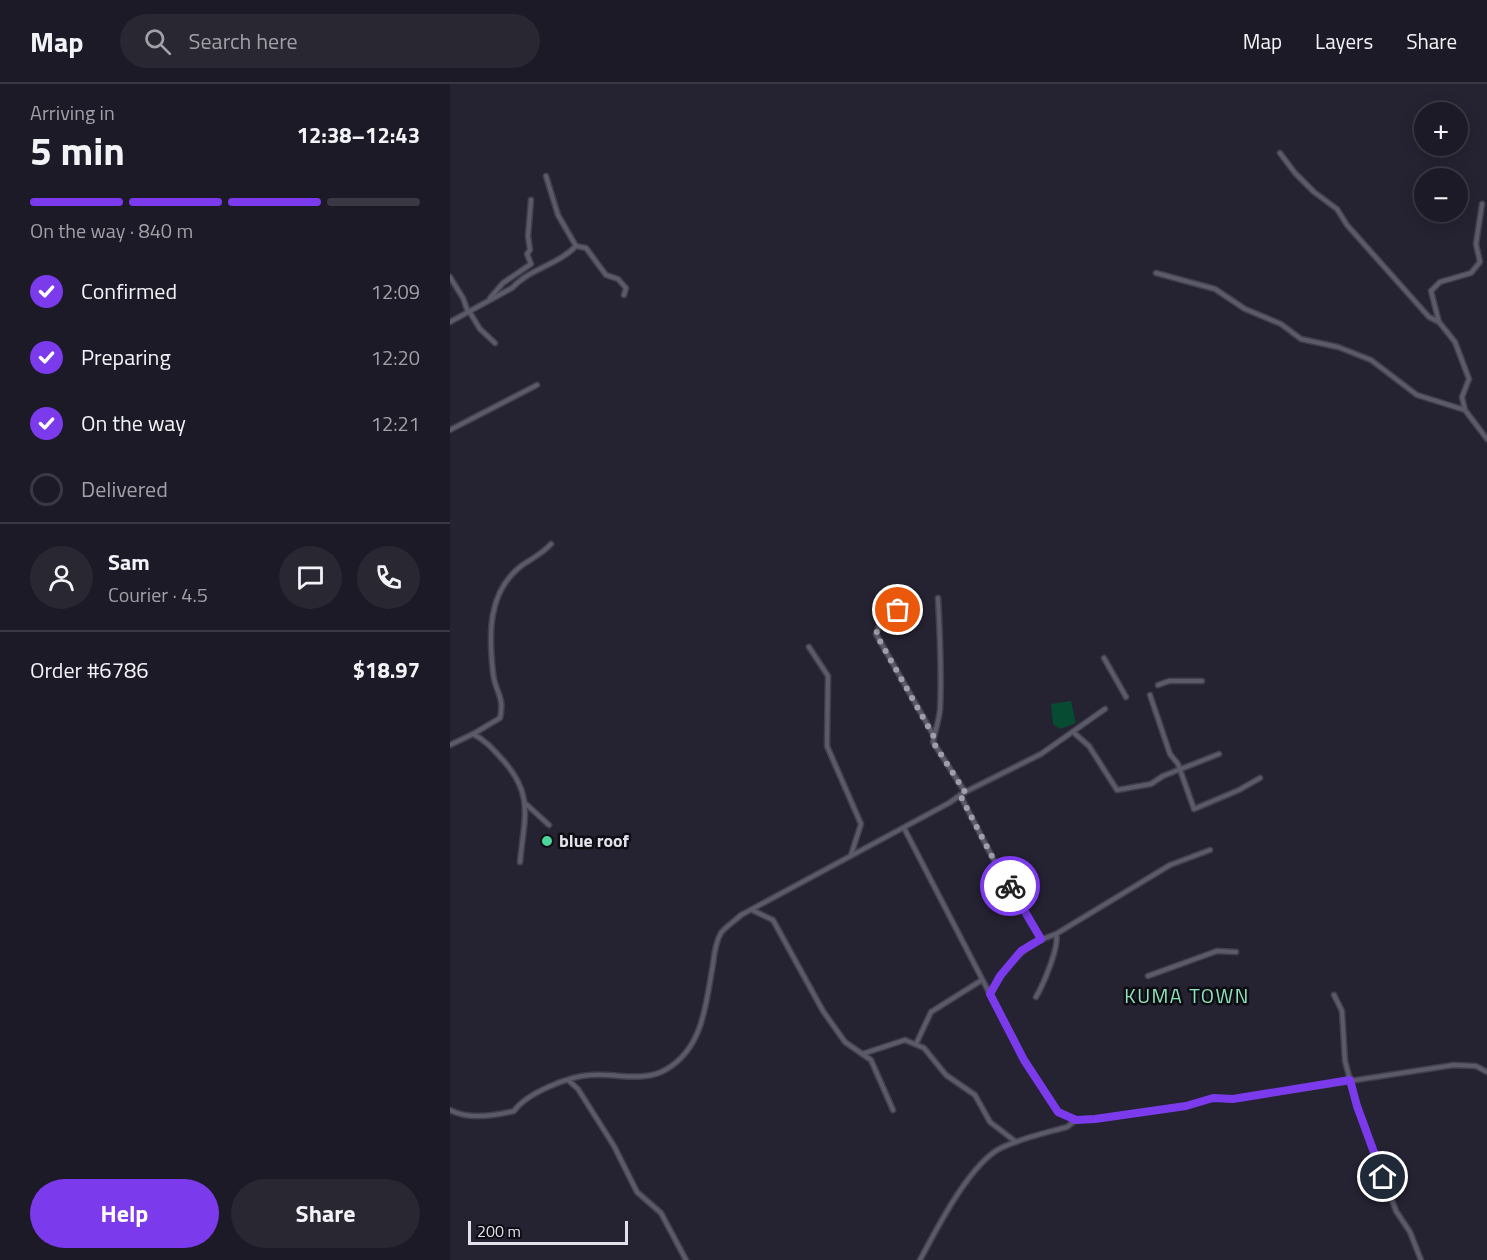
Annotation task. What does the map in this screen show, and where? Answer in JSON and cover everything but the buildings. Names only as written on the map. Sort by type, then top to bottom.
[{"type":"street","points":[[1280,153],[1295,173],[1314,192],[1337,209],[1347,225],[1429,317],[1439,322]]},
{"type":"street","points":[[546,176],[558,215],[576,246],[586,248],[606,275],[618,279],[626,288],[624,295]]},
{"type":"street","points":[[488,301],[503,283],[531,264],[527,254],[530,250],[528,236],[531,200]]},
{"type":"street","points":[[1482,204],[1476,244],[1480,262],[1471,273],[1440,282],[1431,291],[1439,322],[1455,342],[1468,379],[1462,397],[1465,410],[1487,439]]},
{"type":"street","points":[[450,322],[512,288],[518,281],[568,254],[576,246]]},
{"type":"street","points":[[1156,273],[1215,289],[1245,309],[1281,324],[1301,339],[1338,347],[1371,360],[1417,395],[1465,410]]},
{"type":"street","points":[[450,277],[463,298],[468,312],[480,329],[495,343]]},
{"type":"street","points":[[450,430],[537,385]]},
{"type":"street","points":[[450,745],[500,718],[503,705],[494,681],[490,644],[492,613],[505,582],[550,544]]},
{"type":"street","points":[[938,598],[942,672],[940,711],[933,742],[965,792]]},
{"type":"street","points":[[913,600],[882,619],[876,634],[934,737]]},
{"type":"street","points":[[809,647],[828,676],[826,746],[861,824],[851,856]]},
{"type":"street","points":[[1104,658],[1126,698]]},
{"type":"street","points":[[1158,685],[1169,681],[1202,681]]},
{"type":"street","points":[[1150,695],[1170,754],[1180,769],[1194,809],[1239,790],[1260,778]]},
{"type":"street","points":[[450,1110],[460,1115],[483,1116],[514,1111],[518,1105],[538,1092],[567,1080],[590,1075],[646,1077],[667,1069],[688,1050],[700,1029],[721,934],[752,909],[904,828],[965,792],[1041,754],[1105,709]]},
{"type":"street","points":[[1073,732],[1089,746],[1117,789],[1151,784],[1180,769],[1219,754]]},
{"type":"street","points":[[473,734],[484,739],[514,772],[520,783],[525,803],[520,862]]},
{"type":"street","points":[[960,795],[998,868],[1041,939]]},
{"type":"street","points":[[525,803],[549,825]]},
{"type":"street","points":[[904,828],[1024,1060],[1058,1112],[1076,1120],[1186,1106],[1213,1098],[1233,1099],[1454,1065],[1476,1066],[1487,1072]]},
{"type":"street","points":[[990,994],[1000,976],[1021,951],[1041,939],[1056,934],[1170,865],[1210,850]]},
{"type":"street","points":[[752,909],[773,920],[816,1000],[845,1042],[871,1060],[893,1110]]},
{"type":"street","points":[[1036,998],[1058,939],[1056,934]]},
{"type":"street","points":[[1148,976],[1217,951],[1236,952]]},
{"type":"street","points":[[916,1044],[931,1012],[982,980]]},
{"type":"street","points":[[1334,995],[1342,1011],[1345,1061],[1357,1106],[1396,1211],[1410,1232],[1421,1260]]},
{"type":"street","points":[[862,1054],[905,1040],[924,1048],[946,1075],[975,1095],[990,1122],[1017,1143]]},
{"type":"street","points":[[567,1080],[578,1089],[614,1146],[637,1192],[662,1214],[686,1260]]},
{"type":"street","points":[[920,1260],[952,1204],[973,1173],[999,1149],[1067,1126],[1076,1120]]},
{"type":"green space","points":[[1071,701],[1076,723],[1060,729],[1053,724],[1051,704]]},
{"type":"way so far","points":[[898,610],[882,619],[876,634],[924,716],[934,737],[933,742],[965,792],[960,795],[998,868],[1010,886]]},
{"type":"place","name":"blue roof","points":[[547,841]]},
{"type":"district","name":"KUMA TOWN","points":[[1187,996]]},
{"type":"route","points":[[1010,886],[1041,939],[1021,951],[1000,976],[990,994],[1024,1060],[1058,1112],[1076,1120],[1095,1119],[1186,1106],[1213,1098],[1233,1099],[1350,1080],[1383,1177]]}]
